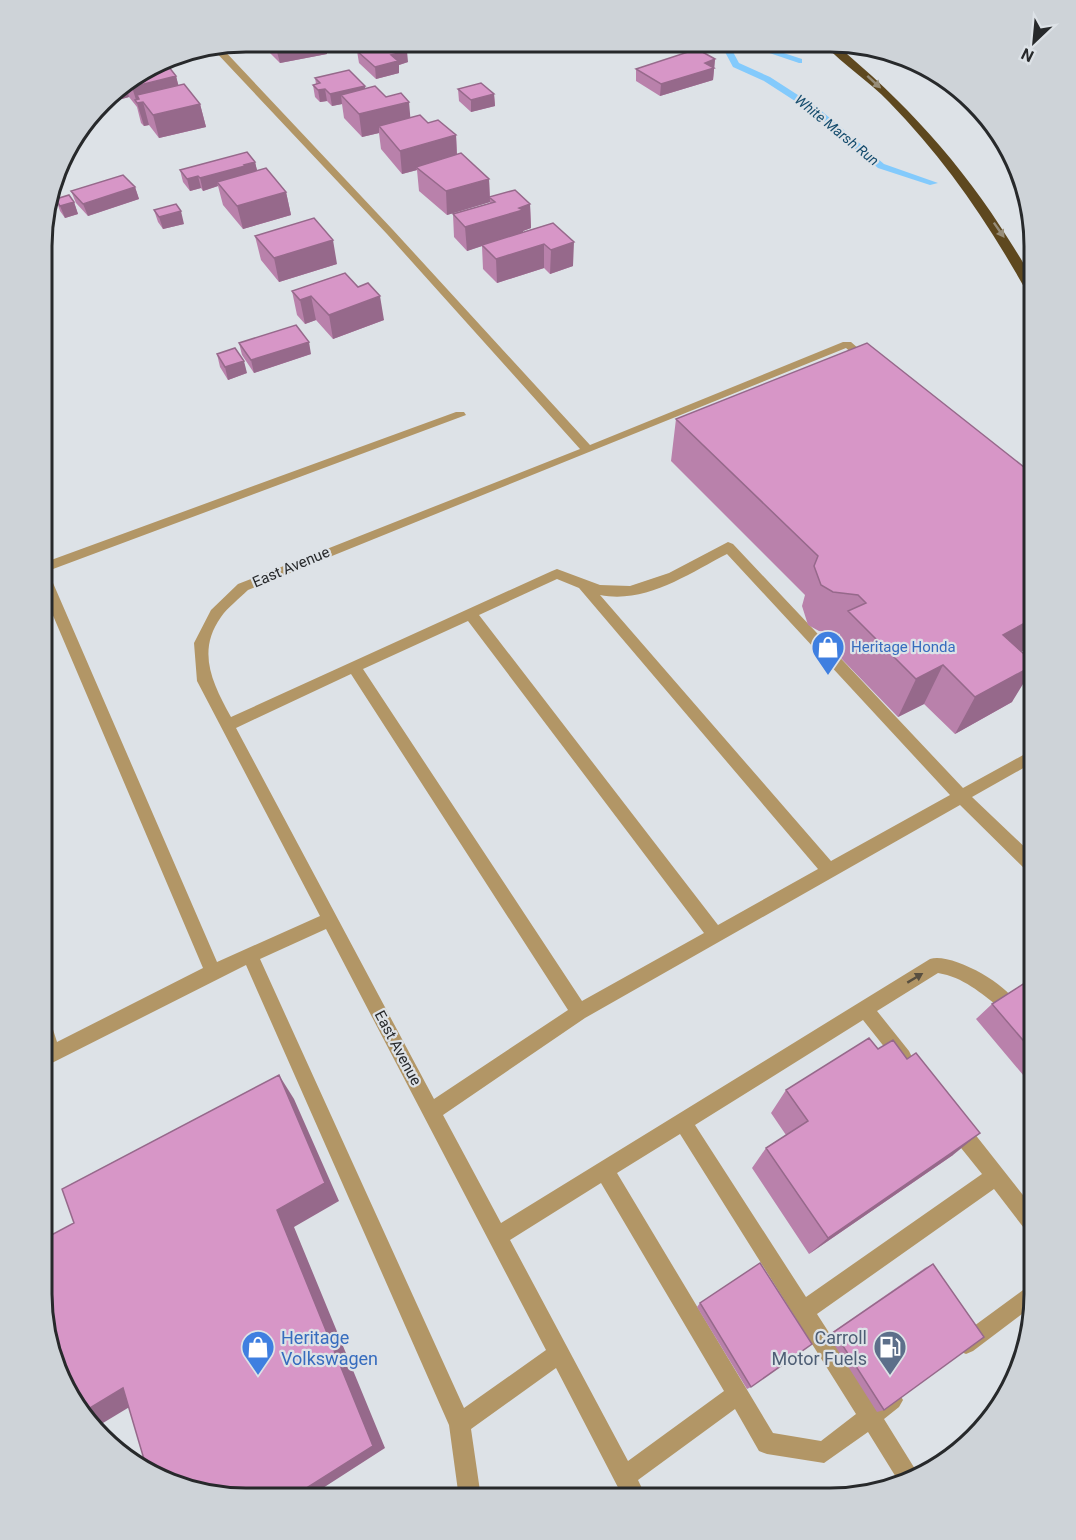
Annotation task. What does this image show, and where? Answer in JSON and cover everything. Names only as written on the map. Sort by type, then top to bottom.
[{"type":"highway","points":[[839,53],[894,99],[953,164],[1005,240],[1024,275]]},
{"type":"street","points":[[223,54],[390,232],[588,450]]},
{"type":"street","name":"East Avenue","points":[[630,1488],[204,681],[201,642],[216,614],[243,587],[847,345],[874,367]]},
{"type":"street","points":[[52,565],[460,415]]},
{"type":"street","points":[[228,725],[557,574],[585,585],[614,592],[636,590],[728,546],[962,797],[1023,857]]},
{"type":"street","points":[[585,585],[830,871]]},
{"type":"street","points":[[52,597],[213,972]]},
{"type":"street","points":[[470,613],[716,935]]},
{"type":"street","points":[[354,667],[579,1012]]},
{"type":"street","points":[[431,1112],[579,1012],[1024,761]]},
{"type":"street","points":[[52,1054],[213,972],[330,918]]},
{"type":"street","points":[[250,956],[460,1424],[469,1488]]},
{"type":"street","points":[[497,1237],[936,965],[950,966],[971,975],[1006,1002]]},
{"type":"street","points":[[864,1009],[916,1074]]},
{"type":"street","points":[[945,1111],[1023,1211]]},
{"type":"street","points":[[682,1121],[906,1472]]},
{"type":"street","points":[[604,1170],[767,1443],[824,1452],[907,1389]]},
{"type":"street","points":[[802,1312],[996,1176]]},
{"type":"street","points":[[952,1355],[1023,1300]]},
{"type":"street","points":[[460,1424],[559,1353]]},
{"type":"street","points":[[624,1477],[737,1394]]},
{"type":"building","points":[[687,52],[703,52],[715,59],[705,63],[714,68],[661,84],[636,69]]},
{"type":"building","points":[[359,53],[400,53],[391,55],[398,61],[375,67]]},
{"type":"building","points":[[170,68],[176,76],[139,85]]},
{"type":"building","points":[[349,70],[365,86],[330,94],[325,89],[318,90],[313,85],[320,83],[315,78]]},
{"type":"building","points":[[481,83],[494,94],[471,100],[458,89]]},
{"type":"building","points":[[184,84],[200,104],[153,115],[143,102],[137,103],[135,100],[139,99],[137,95]]},
{"type":"building","points":[[375,86],[386,97],[401,93],[409,102],[359,114],[341,95]]},
{"type":"building","points":[[420,115],[428,123],[438,120],[456,135],[400,151],[379,126]]},
{"type":"building","points":[[247,152],[255,162],[245,166],[200,178],[198,176],[187,179],[180,170]]},
{"type":"building","points":[[461,153],[489,179],[446,191],[416,167]]},
{"type":"building","points":[[266,168],[286,192],[237,206],[217,182]]},
{"type":"building","points":[[123,175],[135,187],[83,204],[71,191]]},
{"type":"building","points":[[515,190],[530,204],[519,208],[523,210],[465,227],[453,214],[495,202],[489,197]]},
{"type":"building","points":[[69,195],[74,202],[60,206],[59,198]]},
{"type":"building","points":[[176,204],[181,211],[159,217],[154,210]]},
{"type":"building","points":[[314,218],[333,240],[274,258],[255,236]]},
{"type":"building","points":[[553,223],[574,242],[551,250],[544,244],[496,259],[482,245]]},
{"type":"building","points":[[345,273],[358,287],[368,283],[380,296],[329,315],[311,296],[300,300],[292,291]]},
{"type":"building","points":[[296,325],[309,342],[251,360],[239,343]]},
{"type":"building","points":[[867,343],[1024,467],[1024,624],[1003,635],[1024,654],[1024,671],[975,697],[943,665],[916,679],[848,611],[866,603],[858,595],[833,592],[821,585],[814,566],[818,556],[676,419]]},
{"type":"building","points":[[235,348],[244,361],[225,367],[217,354]]},
{"type":"building","points":[[1023,984],[1023,1040],[992,1004]]},
{"type":"building","points":[[869,1038],[878,1049],[893,1040],[907,1059],[916,1053],[980,1133],[828,1238],[766,1148],[808,1121],[786,1090]]},
{"type":"building","points":[[279,1075],[325,1183],[277,1210],[373,1446],[307,1488],[221,1486],[172,1473],[143,1457],[123,1388],[90,1408],[73,1379],[63,1356],[56,1331],[53,1306],[52,1235],[74,1223],[62,1189]]},
{"type":"building","name":"Carroll Motor Fuels","points":[[760,1263],[812,1344],[751,1387],[700,1303]]},
{"type":"building","name":"Carroll Motor Fuels","points":[[933,1264],[984,1337],[884,1410],[834,1332]]},
{"type":"waterway","name":"White Marsh Run","points":[[729,52],[736,65],[767,79],[815,110],[881,166],[933,183]]},
{"type":"waterway","name":"White Marsh Run","points":[[773,52],[799,61]]},
{"type":"place","name":"Heritage Honda","points":[[828,676]]},
{"type":"place","name":"Heritage Volkswagen","points":[[258,1376]]},
{"type":"place","name":"Carroll Motor Fuels","points":[[890,1376]]}]
